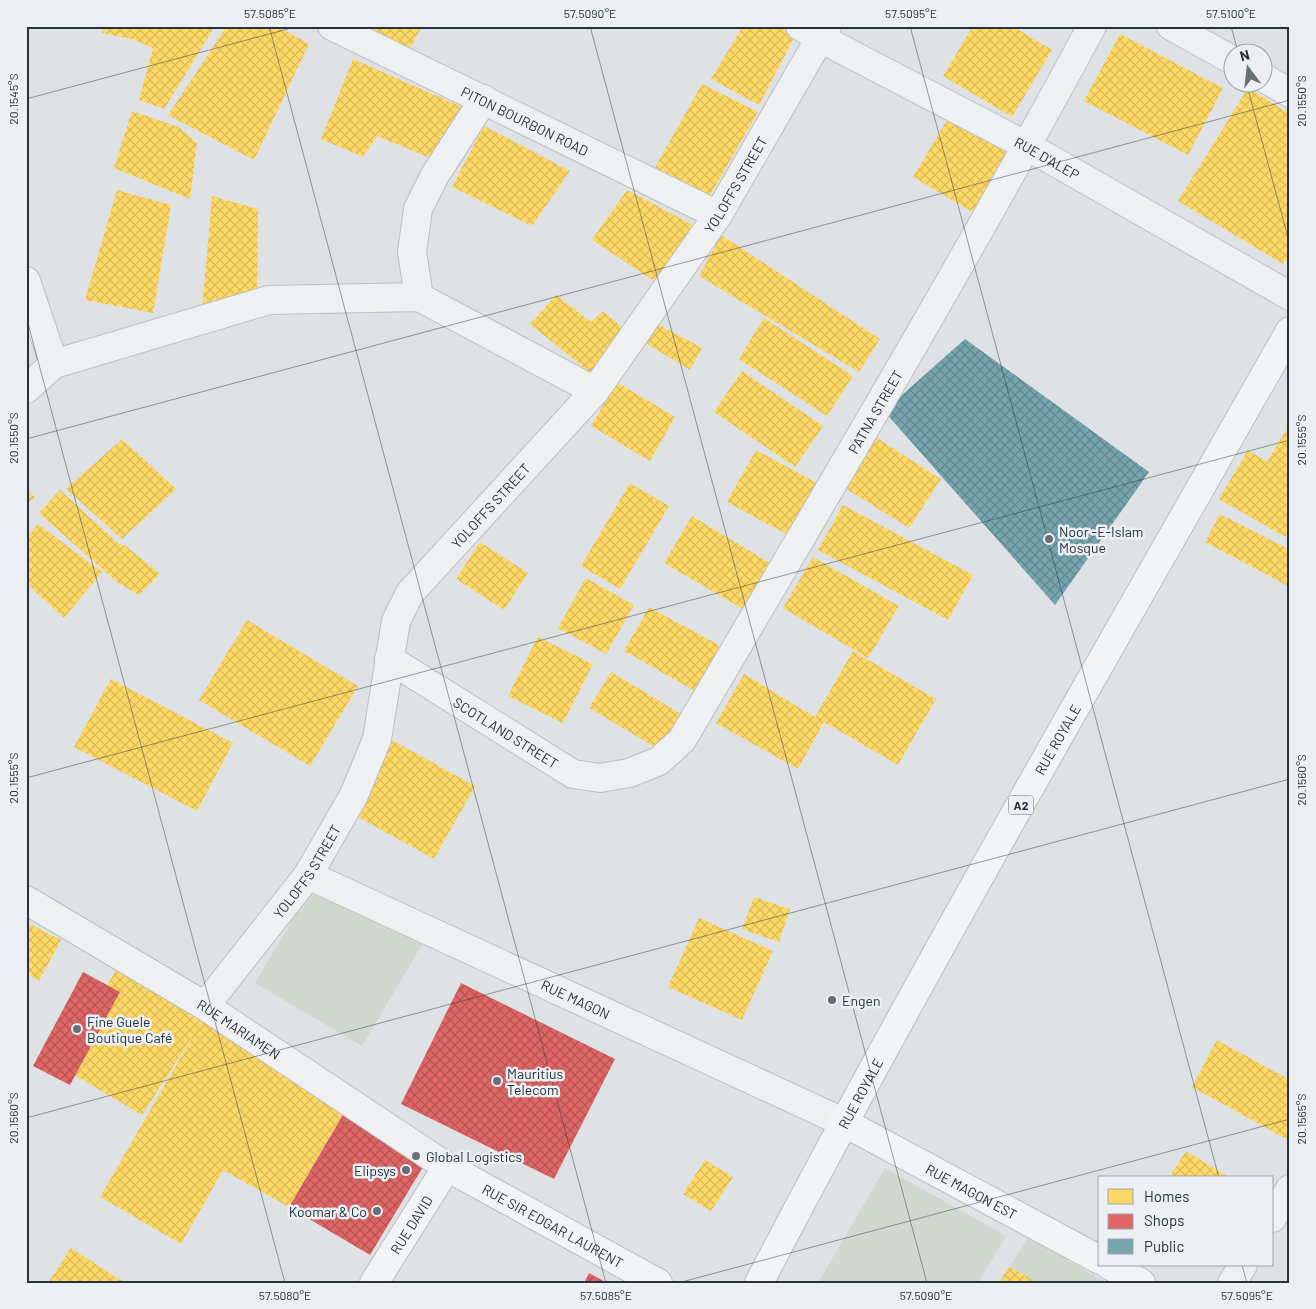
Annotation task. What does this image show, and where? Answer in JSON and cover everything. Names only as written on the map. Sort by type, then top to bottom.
[{"type":"main road","name":"RUE ROYALE","points":[[758,1283],[843,1122],[930,964],[1290,331]]},
{"type":"main road","name":"RUE MAGON EST","points":[[843,1122],[1098,1259]]},
{"type":"main road","name":"RUE DAVID","points":[[374,1283],[446,1167]]},
{"type":"main road","name":"RUE SIR EDGAR LAURENT","points":[[446,1167],[658,1283]]},
{"type":"main road","points":[[1111,1266],[1141,1283]]},
{"type":"street","name":"PITON BOURBON ROAD","points":[[332,26],[718,215]]},
{"type":"street","name":"PATNA STREET","points":[[629,773],[659,761],[682,740],[1027,146],[1092,26]]},
{"type":"street","points":[[1171,26],[1224,55]]},
{"type":"street","name":"RUE D'ALEP","points":[[816,30],[1027,146],[1290,296]]},
{"type":"street","name":"YOLOFFS STREET","points":[[205,1006],[308,875],[354,795],[377,739],[396,621],[410,593],[595,391],[718,215],[816,30]]},
{"type":"street","points":[[1274,83],[1290,92]]},
{"type":"street","points":[[419,297],[412,252],[418,209],[435,175],[484,99]]},
{"type":"street","points":[[26,281],[54,364]]},
{"type":"street","points":[[26,389],[54,364],[269,300],[419,297],[595,391]]},
{"type":"street","name":"SCOTLAND STREET","points":[[389,660],[573,774],[600,778],[629,773]]},
{"type":"street","name":"RUE MAGON","points":[[308,875],[843,1122]]},
{"type":"street","name":"RUE MARIAMEN","points":[[26,900],[205,1006],[446,1167]]},
{"type":"street","points":[[1274,1215],[1290,1189]]},
{"type":"street","points":[[1232,1283],[1242,1266]]},
{"type":"shaded area","points":[[316,880],[423,943],[362,1046],[255,983]]},
{"type":"shaded area","points":[[885,1168],[1006,1236],[978,1283],[818,1283]]},
{"type":"shaded area","points":[[1029,1237],[1107,1283],[999,1283]]},
{"type":"building: Homes","points":[[104,26],[215,26],[164,109],[139,100],[153,48],[132,39],[102,33]]},
{"type":"building: Homes","points":[[227,26],[277,26],[309,44],[254,160],[168,115]]},
{"type":"building: Homes","points":[[358,26],[422,26],[408,52]]},
{"type":"building: Homes","points":[[743,26],[800,26],[759,105],[711,79]]},
{"type":"building: Homes","points":[[973,26],[1012,26],[1052,50],[1012,117],[943,76]]},
{"type":"building: Homes","points":[[1120,34],[1223,88],[1188,155],[1084,101]]},
{"type":"building: Homes","points":[[353,59],[462,107],[442,163],[377,136],[363,157],[321,139]]},
{"type":"building: Homes","points":[[702,84],[758,112],[705,204],[653,171]]},
{"type":"building: Homes","points":[[1246,92],[1254,92],[1290,114],[1290,254],[1283,264],[1178,201]]},
{"type":"building: Homes","points":[[132,111],[179,127],[197,143],[190,199],[114,168]]},
{"type":"building: Homes","points":[[950,115],[1013,153],[976,214],[913,177]]},
{"type":"building: Homes","points":[[484,126],[570,171],[532,226],[452,187]]},
{"type":"building: Homes","points":[[117,190],[171,205],[153,313],[85,300]]},
{"type":"building: Homes","points":[[627,190],[693,225],[657,283],[592,240]]},
{"type":"building: Homes","points":[[212,196],[258,209],[257,300],[202,310]]},
{"type":"building: Homes","points":[[721,235],[880,339],[859,372],[699,276]]},
{"type":"building: Homes","points":[[556,295],[591,322],[603,311],[627,331],[592,374],[530,324]]},
{"type":"building: Homes","points":[[764,318],[853,376],[827,416],[739,359]]},
{"type":"building: Homes","points":[[654,322],[702,348],[690,370],[642,341]]},
{"type":"building: Homes","points":[[742,371],[823,426],[795,467],[714,412]]},
{"type":"building: Homes","points":[[617,382],[675,417],[650,461],[591,426]]},
{"type":"building: Homes","points":[[1290,424],[1290,530],[1285,537],[1219,499],[1248,450],[1267,462]]},
{"type":"building: Homes","points":[[877,438],[941,479],[909,528],[845,488]]},
{"type":"building: Homes","points":[[122,439],[176,489],[122,539],[66,489]]},
{"type":"building: Homes","points":[[756,450],[817,483],[788,535],[727,502]]},
{"type":"building: Homes","points":[[630,483],[669,506],[620,589],[581,566]]},
{"type":"building: Homes","points":[[26,488],[35,497],[26,505]]},
{"type":"building: Homes","points":[[60,490],[118,543],[126,546],[160,574],[139,595],[118,583],[39,513]]},
{"type":"building: Homes","points":[[843,505],[973,575],[948,620],[818,550]]},
{"type":"building: Homes","points":[[1220,514],[1290,550],[1290,587],[1205,542]]},
{"type":"building: Homes","points":[[692,516],[770,563],[743,609],[664,563]]},
{"type":"building: Homes","points":[[38,524],[102,572],[64,618],[26,583],[26,538]]},
{"type":"building: Homes","points":[[480,542],[528,573],[504,610],[456,579]]},
{"type":"building: Homes","points":[[813,557],[899,606],[868,658],[783,608]]},
{"type":"building: Homes","points":[[586,578],[634,605],[606,654],[558,628]]},
{"type":"building: Homes","points":[[649,607],[728,650],[702,695],[624,651]]},
{"type":"building: Homes","points":[[247,620],[358,686],[310,766],[199,700]]},
{"type":"building: Homes","points":[[538,637],[593,664],[563,723],[508,696]]},
{"type":"building: Homes","points":[[853,651],[936,699],[898,765],[824,722],[798,769],[716,723],[744,674],[815,717]]},
{"type":"building: Homes","points":[[611,672],[681,714],[660,750],[589,708]]},
{"type":"building: Homes","points":[[111,679],[233,743],[197,811],[74,747]]},
{"type":"building: Homes","points":[[390,739],[475,786],[434,859],[349,812]]},
{"type":"building: Homes","points":[[754,897],[790,909],[779,942],[742,929]]},
{"type":"building: Homes","points":[[699,918],[773,951],[742,1020],[668,987]]},
{"type":"building: Homes","points":[[26,922],[61,940],[39,981],[26,973]]},
{"type":"building: Homes","points":[[119,965],[351,1101],[289,1207],[223,1170],[181,1244],[100,1197],[196,1031],[142,1115],[59,1066]]},
{"type":"building: Homes","points":[[1217,1040],[1290,1080],[1290,1141],[1192,1087]]},
{"type":"building: Homes","points":[[1186,1151],[1227,1176],[1170,1176]]},
{"type":"building: Homes","points":[[705,1160],[733,1177],[711,1211],[683,1194]]},
{"type":"building: Homes","points":[[71,1248],[125,1283],[48,1283]]},
{"type":"building: Homes","points":[[1009,1267],[1039,1283],[999,1283]]},
{"type":"building: Shops","name":"Fine Guele Boutique Café","points":[[83,972],[120,992],[70,1085],[33,1066]]},
{"type":"building: Shops","points":[[461,983],[615,1059],[554,1179],[401,1104]]},
{"type":"building: Shops","points":[[351,1101],[435,1147],[370,1255],[289,1207]]},
{"type":"building: Shops","points":[[589,1273],[607,1283],[584,1283]]},
{"type":"building: Public","name":"Noor -E-Islam Mosque","points":[[965,339],[1149,472],[1055,605],[884,411]]},
{"type":"place","name":"Noor -E-Islam Mosque","points":[[1049,539]]},
{"type":"place","name":"Engen","points":[[832,1000]]},
{"type":"place","name":"Fine Guele Boutique Café","points":[[77,1029]]},
{"type":"place","name":"Mauritius Telecom","points":[[497,1081]]},
{"type":"place","name":"Global Logistics","points":[[416,1156]]},
{"type":"place","name":"Elipsys","points":[[406,1170]]},
{"type":"place","name":"Koomar & Co","points":[[377,1211]]}]
